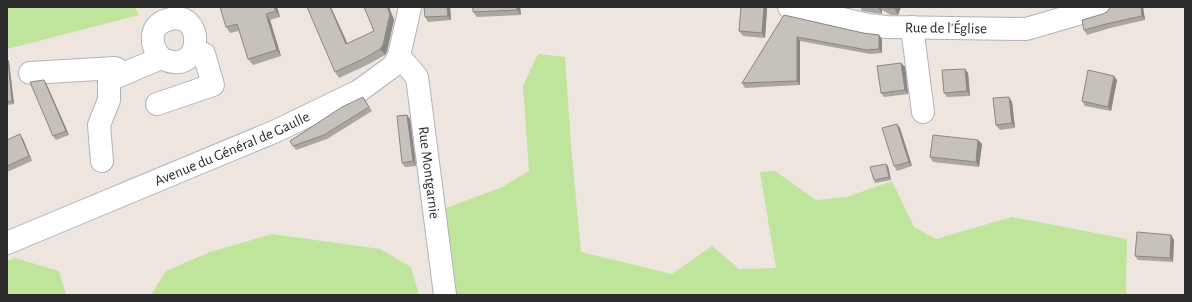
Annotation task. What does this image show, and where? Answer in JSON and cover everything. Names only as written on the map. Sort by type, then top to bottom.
[{"type":"street","name":"Avenue du Général de Gaulle","points":[[7,243],[283,128],[359,91],[392,66],[399,56],[410,7]]},
{"type":"street","name":"Rue de l'Église","points":[[789,7],[869,25],[886,27],[1026,29],[1102,7]]},
{"type":"street","points":[[173,13],[193,28],[196,36],[194,50],[183,61],[168,61],[161,58],[156,52],[152,37],[159,24],[173,13]]},
{"type":"street","points":[[912,27],[923,112]]},
{"type":"street","points":[[157,104],[213,85],[204,54],[194,50]]},
{"type":"street","name":"Rue Montgarnie","points":[[399,56],[417,77],[445,295]]},
{"type":"street","points":[[102,161],[99,125],[110,100],[109,80],[161,58]]},
{"type":"street","points":[[30,73],[115,68],[125,73]]},
{"type":"green space","points":[[7,7],[135,7],[139,15],[7,49]]},
{"type":"green space","points":[[538,54],[565,57],[571,145],[581,252],[672,274],[712,246],[739,269],[776,268],[760,172],[775,171],[816,200],[847,197],[892,181],[914,227],[936,239],[1012,217],[1127,239],[1127,295],[451,295],[441,210],[502,187],[529,171],[523,86]]},
{"type":"green space","points":[[272,234],[380,249],[411,267],[419,295],[151,295],[166,271],[210,252]]},
{"type":"green space","points":[[15,258],[59,271],[66,295],[7,295],[7,261]]},
{"type":"building","points":[[220,7],[274,7],[276,11],[266,14],[277,50],[248,59],[237,24],[226,27]]},
{"type":"building","points":[[307,7],[330,7],[346,44],[374,31],[364,7],[387,7],[390,14],[383,45],[380,49],[365,58],[335,72]]},
{"type":"building","points":[[424,7],[447,7],[448,16],[425,17]]},
{"type":"building","points":[[473,7],[517,7],[517,10],[473,12]]},
{"type":"building","points":[[741,7],[764,7],[762,33],[739,31]]},
{"type":"building","points":[[1110,7],[1141,7],[1142,16],[1084,30],[1082,20],[1103,14],[1108,11]]},
{"type":"building","points":[[784,15],[863,33],[879,35],[879,49],[867,50],[797,37],[797,81],[742,83]]},
{"type":"building","points":[[7,60],[12,101],[7,102]]},
{"type":"building","points":[[901,63],[905,90],[881,93],[877,66]]},
{"type":"building","points":[[965,69],[967,91],[944,93],[942,70]]},
{"type":"building","points":[[1088,70],[1114,76],[1108,107],[1082,101]]},
{"type":"building","points":[[44,80],[66,131],[53,136],[30,82]]},
{"type":"building","points":[[363,97],[369,107],[324,135],[293,146],[290,141],[342,107]]},
{"type":"building","points":[[1009,97],[1012,123],[996,125],[993,98]]},
{"type":"building","points":[[407,115],[413,161],[402,163],[397,116]]},
{"type":"building","points":[[897,124],[909,162],[894,166],[882,128]]},
{"type":"building","points":[[20,134],[29,156],[7,166],[7,140]]},
{"type":"building","points":[[933,135],[978,140],[976,162],[930,157]]},
{"type":"building","points":[[886,164],[889,177],[874,180],[870,167]]},
{"type":"building","points":[[1137,232],[1171,235],[1170,258],[1135,256]]}]
